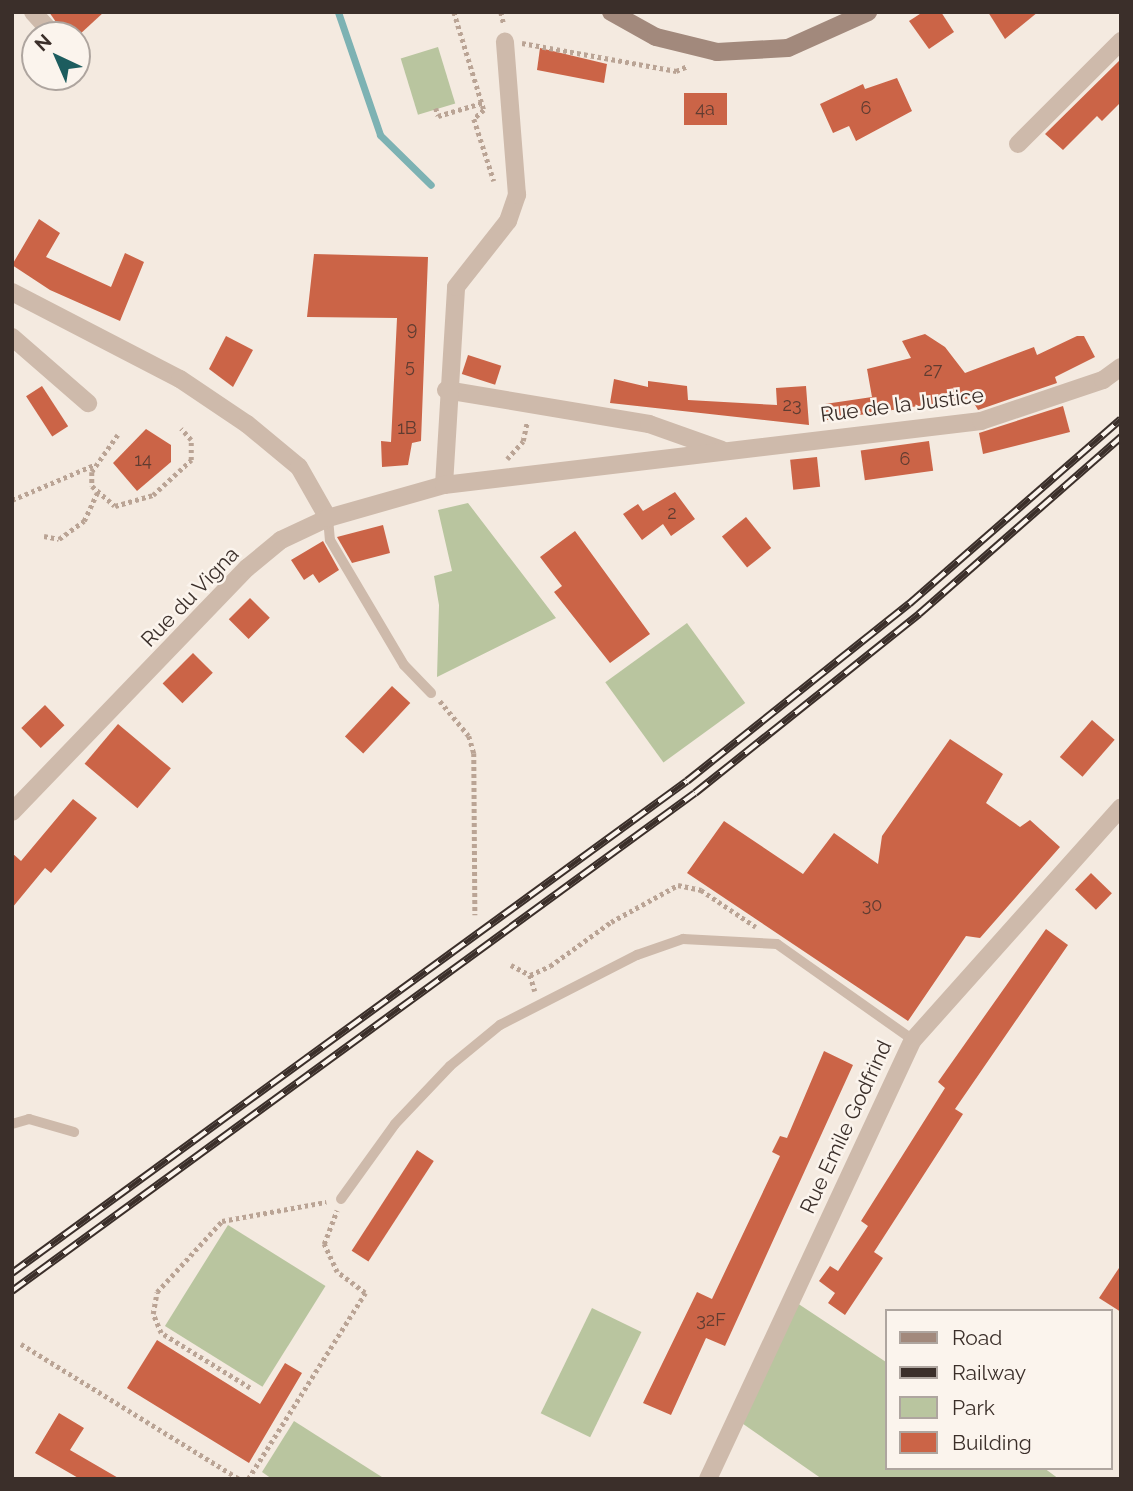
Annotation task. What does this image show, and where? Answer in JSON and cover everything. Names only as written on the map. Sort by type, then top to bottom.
[{"type":"main road","points":[[611,12],[656,37],[717,52],[788,48],[868,12]]},
{"type":"street","points":[[444,485],[446,390],[456,287],[508,221],[517,195],[518,158],[505,41]]},
{"type":"street","points":[[1018,144],[1121,41]]},
{"type":"street","points":[[14,298],[180,379],[247,424],[299,467],[328,518]]},
{"type":"street","points":[[12,338],[88,403]]},
{"type":"street","name":"Rue de la Justice","points":[[444,485],[981,421],[1103,380],[1121,367]]},
{"type":"street","name":"Rue de la Justice","points":[[446,390],[530,407],[649,424],[722,450]]},
{"type":"street","name":"Rue du Vigna","points":[[12,812],[247,568],[281,540],[328,518],[444,485]]},
{"type":"street","name":"Rue Emile Godfrind","points":[[708,1479],[912,1040],[1121,807]]},
{"type":"lane","points":[[328,518],[330,540],[404,666],[431,693]]},
{"type":"lane","points":[[341,1199],[395,1124],[450,1066],[500,1025],[637,956],[683,939],[777,944],[912,1040]]},
{"type":"lane","points":[[12,1124],[29,1119],[74,1132]]},
{"type":"path","points":[[454,12],[484,110],[474,119],[508,221]]},
{"type":"path","points":[[505,41],[676,71],[717,52]]},
{"type":"path","points":[[436,108],[438,116],[482,103]]},
{"type":"path","points":[[486,481],[523,441],[530,407]]},
{"type":"path","points":[[118,435],[95,465],[92,486],[97,493],[116,506],[153,495],[194,453],[181,429]]},
{"type":"path","points":[[14,498],[95,465]]},
{"type":"path","points":[[44,536],[60,539],[84,521],[97,493]]},
{"type":"path","points":[[431,693],[457,717],[474,753],[475,915]]},
{"type":"path","points":[[512,965],[530,975],[550,966],[611,922],[678,885],[701,890],[777,944]]},
{"type":"path","points":[[250,1388],[160,1333],[153,1314],[157,1292],[222,1221],[341,1199]]},
{"type":"path","points":[[248,1479],[365,1293],[337,1272],[324,1244],[341,1199]]},
{"type":"path","points":[[21,1344],[240,1479]]},
{"type":"green space","points":[[438,47],[455,103],[418,115],[401,58]]},
{"type":"green space","points":[[468,503],[556,618],[437,677],[439,605],[434,576],[452,571],[438,510]]},
{"type":"green space","points":[[687,623],[745,703],[663,762],[605,682]]},
{"type":"green space","points":[[228,1225],[326,1286],[262,1387],[165,1326]]},
{"type":"green space","points":[[791,1299],[884,1361],[884,1470],[1047,1470],[1059,1479],[822,1479],[736,1419]]},
{"type":"green space","points":[[592,1308],[641,1332],[590,1437],[541,1413]]},
{"type":"green space","points":[[294,1421],[385,1479],[272,1479],[262,1472]]},
{"type":"building","points":[[49,12],[104,12],[91,24],[91,21],[55,21]]},
{"type":"building","points":[[923,12],[941,12],[954,32],[929,49],[909,21]]},
{"type":"building","points":[[988,12],[1038,12],[1005,39]]},
{"type":"building","points":[[540,48],[607,64],[604,83],[537,70]]},
{"type":"building","points":[[1121,59],[1121,102],[1102,121],[1097,116],[1063,150],[1045,134]]},
{"type":"building","points":[[897,78],[912,111],[856,141],[849,126],[833,133],[820,104],[863,84],[865,89]]},
{"type":"building","points":[[684,93],[727,93],[727,125],[684,125]]},
{"type":"building","points":[[39,219],[60,233],[46,257],[111,287],[125,253],[144,262],[120,321],[50,290],[12,265]]},
{"type":"building","points":[[314,254],[428,257],[421,441],[412,443],[408,465],[382,467],[381,441],[391,442],[397,318],[307,317]]},
{"type":"building","points":[[925,334],[945,347],[965,373],[1034,347],[1037,355],[1077,336],[1084,336],[1095,357],[1055,377],[1057,383],[978,410],[971,398],[827,420],[825,404],[872,397],[867,369],[911,358],[902,341]]},
{"type":"building","points":[[226,336],[253,350],[233,387],[209,369]]},
{"type":"building","points":[[468,355],[501,366],[495,385],[462,374]]},
{"type":"building","points":[[614,379],[648,387],[648,381],[687,386],[688,400],[777,405],[776,388],[806,386],[809,425],[610,403]]},
{"type":"building","points":[[42,386],[68,426],[52,437],[26,396]]},
{"type":"building","points":[[1063,406],[1070,432],[983,454],[979,433]]},
{"type":"building","points":[[146,429],[171,445],[171,462],[137,491],[113,463]]},
{"type":"building","points":[[929,441],[933,471],[865,480],[861,451]]},
{"type":"building","points":[[817,457],[820,487],[793,490],[790,460]]},
{"type":"building","points":[[675,492],[695,519],[671,536],[663,524],[642,540],[623,514],[638,504],[643,511]]},
{"type":"building","points":[[746,517],[771,548],[747,568],[722,537]]},
{"type":"building","points":[[383,525],[390,553],[352,563],[337,537]]},
{"type":"building","points":[[575,531],[650,634],[610,663],[554,592],[562,586],[540,557]]},
{"type":"building","points":[[323,541],[339,570],[319,583],[313,574],[304,580],[291,560]]},
{"type":"building","points":[[250,598],[270,618],[249,639],[229,619]]},
{"type":"building","points":[[193,653],[213,673],[182,703],[163,683]]},
{"type":"building","points":[[392,686],[410,703],[363,754],[345,736]]},
{"type":"building","points":[[45,705],[64,725],[41,748],[21,728]]},
{"type":"building","points":[[1092,720],[1115,740],[1082,777],[1060,757]]},
{"type":"building","points":[[118,724],[171,768],[137,808],[85,764]]},
{"type":"building","points":[[950,739],[1003,774],[986,803],[1020,827],[1030,820],[1060,847],[980,938],[966,936],[908,1021],[687,873],[724,821],[803,874],[834,833],[878,864],[882,836]]},
{"type":"building","points":[[73,799],[97,818],[51,873],[45,868],[12,908],[12,853],[21,861]]},
{"type":"building","points":[[1091,873],[1112,893],[1096,910],[1075,890]]},
{"type":"building","points":[[1046,929],[1068,945],[955,1109],[963,1114],[874,1252],[883,1258],[845,1315],[828,1303],[835,1293],[819,1281],[830,1266],[838,1271],[868,1226],[861,1221],[945,1088],[938,1082]]},
{"type":"building","points":[[824,1051],[853,1065],[725,1346],[706,1338],[671,1415],[643,1403],[697,1292],[712,1299],[780,1156],[772,1152],[780,1136],[787,1138]]},
{"type":"building","points":[[417,1150],[434,1161],[368,1262],[352,1251]]},
{"type":"building","points":[[1121,1265],[1121,1312],[1099,1298]]},
{"type":"building","points":[[157,1340],[260,1404],[285,1363],[302,1373],[249,1463],[127,1388]]},
{"type":"building","points":[[59,1413],[84,1428],[70,1450],[120,1479],[80,1479],[35,1453]]},
{"type":"waterway","points":[[338,12],[380,135],[431,185]]},
{"type":"railway","points":[[12,1273],[687,781],[909,604],[1121,419]]},
{"type":"railway","points":[[12,1291],[695,793],[919,614],[1121,437]]}]
